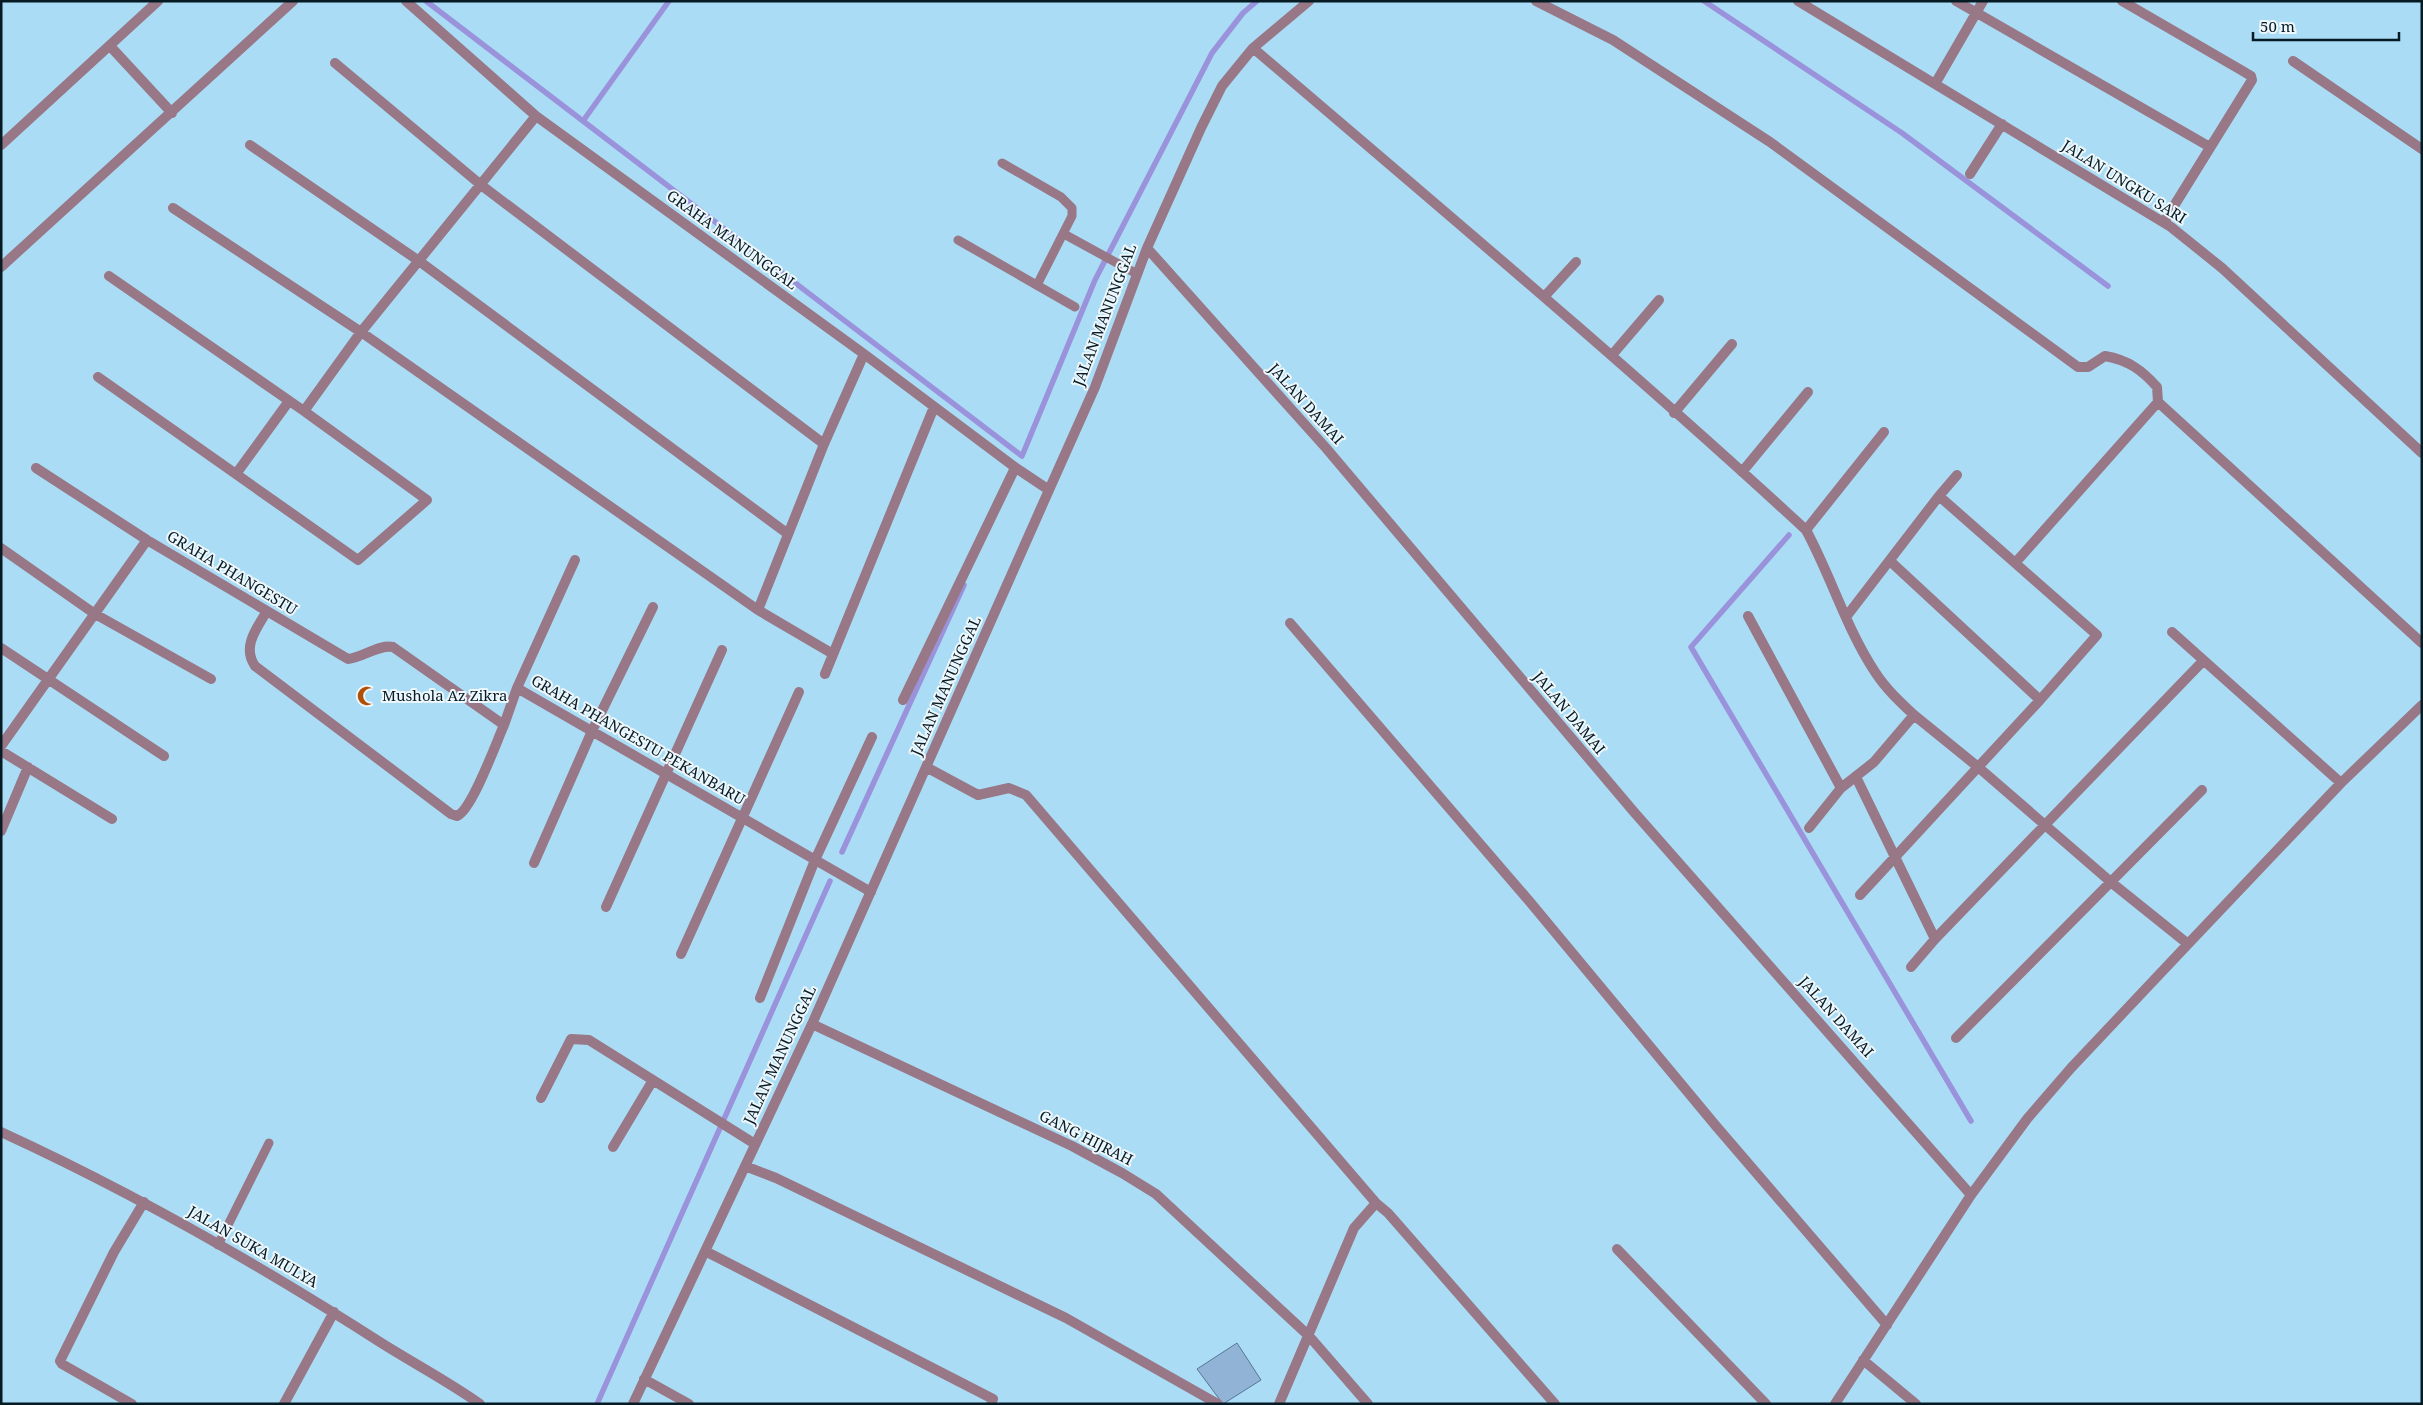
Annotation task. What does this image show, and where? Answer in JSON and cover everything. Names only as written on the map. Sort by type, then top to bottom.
[{"type":"street","points":[[1,145],[158,1]]},
{"type":"street","points":[[1,267],[293,1]]},
{"type":"street","name":"GRAHA MANUNGGAL","points":[[406,1],[536,116],[1047,489]]},
{"type":"street","name":"JALAN MANUNGGAL","points":[[633,1404],[812,1024],[1047,489],[1095,386],[1134,272],[1147,248],[1200,128],[1222,86],[1253,48],[1308,1]]},
{"type":"street","points":[[1536,1],[1613,40],[1770,142],[2078,367],[2088,367],[2105,356],[2118,358],[2132,365],[2157,387],[2158,402],[2422,644]]},
{"type":"street","name":"JALAN UNGKU SARI","points":[[1798,1],[2164,222],[2222,268],[2422,453]]},
{"type":"street","points":[[1956,1],[2210,147]]},
{"type":"street","points":[[1935,84],[1983,1]]},
{"type":"street","points":[[2122,1],[2251,76],[2251,83],[2164,222]]},
{"type":"street","points":[[110,46],[172,113]]},
{"type":"street","points":[[1253,48],[1612,355],[1674,413],[1806,530],[1846,617],[1875,672],[1892,695],[2112,883],[2188,944]]},
{"type":"street","points":[[2293,61],[2422,149]]},
{"type":"street","points":[[335,64],[481,185],[824,444]]},
{"type":"street","points":[[304,411],[361,332],[536,116]]},
{"type":"street","points":[[1970,174],[2002,124]]},
{"type":"street","points":[[250,145],[420,261],[788,534]]},
{"type":"street","points":[[173,208],[361,332],[758,610],[834,654]]},
{"type":"street","name":"JALAN DAMAI","points":[[1147,248],[1326,448],[1627,804],[1971,1195]]},
{"type":"street","points":[[1544,297],[1576,262]]},
{"type":"street","points":[[98,377],[358,560],[427,500],[304,411],[109,276]]},
{"type":"street","points":[[1612,355],[1659,300]]},
{"type":"street","points":[[1674,413],[1732,344]]},
{"type":"street","points":[[758,610],[824,444],[864,354]]},
{"type":"street","points":[[1742,472],[1808,392]]},
{"type":"street","points":[[236,474],[289,401]]},
{"type":"street","points":[[2016,562],[2158,402]]},
{"type":"street","points":[[825,674],[934,407]]},
{"type":"street","points":[[1806,530],[1884,432]]},
{"type":"street","points":[[36,468],[147,540]]},
{"type":"street","points":[[903,700],[1016,468]]},
{"type":"street","points":[[1846,617],[1957,475]]},
{"type":"street","points":[[1860,895],[2040,700],[2097,635],[1940,496]]},
{"type":"street","name":"GRAHA PHANGESTU","points":[[1,746],[147,540],[348,660],[383,647],[393,647],[504,725]]},
{"type":"street","points":[[1,548],[95,614],[210,679]]},
{"type":"street","points":[[517,688],[574,560]]},
{"type":"street","points":[[1890,560],[2040,700]]},
{"type":"street","points":[[534,863],[592,731],[653,607]]},
{"type":"street","name":"GRAHA PHANGESTU PEKANBARU","points":[[268,611],[258,626],[249,650],[249,657],[256,666],[451,814],[461,815],[470,802],[504,725],[517,688],[870,892]]},
{"type":"street","points":[[1748,616],[1841,788]]},
{"type":"street","points":[[1290,623],[1530,902],[1716,1126],[1887,1325]]},
{"type":"street","points":[[2172,632],[2203,662],[2341,784]]},
{"type":"street","points":[[1,648],[50,678],[164,756]]},
{"type":"street","points":[[606,907],[722,650]]},
{"type":"street","points":[[1911,967],[1935,939],[2203,662]]},
{"type":"street","points":[[681,954],[799,692]]},
{"type":"street","points":[[1835,1404],[1971,1195],[2027,1119],[2071,1068],[2188,944],[2341,784],[2422,705]]},
{"type":"street","points":[[1809,828],[1841,788],[1874,762],[1914,715]]},
{"type":"street","points":[[760,998],[872,737]]},
{"type":"street","points":[[1,751],[112,819]]},
{"type":"street","points":[[926,767],[978,795],[1009,788],[1026,795],[1376,1203],[1388,1213],[1555,1404]]},
{"type":"street","points":[[1,831],[28,768]]},
{"type":"street","points":[[1856,777],[1935,939]]},
{"type":"street","points":[[1956,1038],[2112,883],[2202,790]]},
{"type":"street","name":"GANG HIJRAH","points":[[812,1024],[1072,1146],[1122,1172],[1156,1194],[1309,1336],[1368,1404]]},
{"type":"street","points":[[541,1098],[571,1039],[589,1040],[755,1144]]},
{"type":"street","points":[[613,1148],[653,1080]]},
{"type":"street","name":"JALAN SUKA MULYA","points":[[1,1132],[71,1164],[144,1202],[218,1244],[334,1312],[480,1404]]},
{"type":"street","points":[[745,1166],[776,1178],[1066,1318],[1218,1404]]},
{"type":"street","points":[[132,1404],[62,1364],[60,1361],[114,1252],[144,1202]]},
{"type":"street","points":[[1279,1404],[1354,1228],[1376,1203]]},
{"type":"street","points":[[1617,1248],[1766,1404]]},
{"type":"street","points":[[705,1251],[994,1399],[991,1404]]},
{"type":"street","points":[[284,1404],[334,1312]]},
{"type":"street","points":[[1863,1360],[1916,1404]]},
{"type":"street","points":[[644,1380],[689,1404]]},
{"type":"lane","points":[[1002,163],[1067,201],[1072,208],[1072,216],[1064,234],[1036,285]]},
{"type":"lane","points":[[1064,234],[1134,272]]},
{"type":"lane","points":[[958,240],[1075,307]]},
{"type":"lane","points":[[218,1244],[269,1143]]},
{"type":"building","points":[[1237,1343],[1261,1380],[1223,1404],[1197,1369]]},
{"type":"waterway","points":[[426,1],[583,121]]},
{"type":"waterway","points":[[669,1],[583,121],[1022,456],[1095,280],[1212,53],[1243,13],[1257,1]]},
{"type":"waterway","points":[[1704,1],[1902,133],[2108,286]]},
{"type":"waterway","points":[[1789,535],[1691,647],[1971,1121]]},
{"type":"waterway","points":[[842,852],[964,585]]},
{"type":"waterway","points":[[597,1404],[830,881]]},
{"type":"place","name":"Mushola Az Zikra","points":[[367,696]]}]
